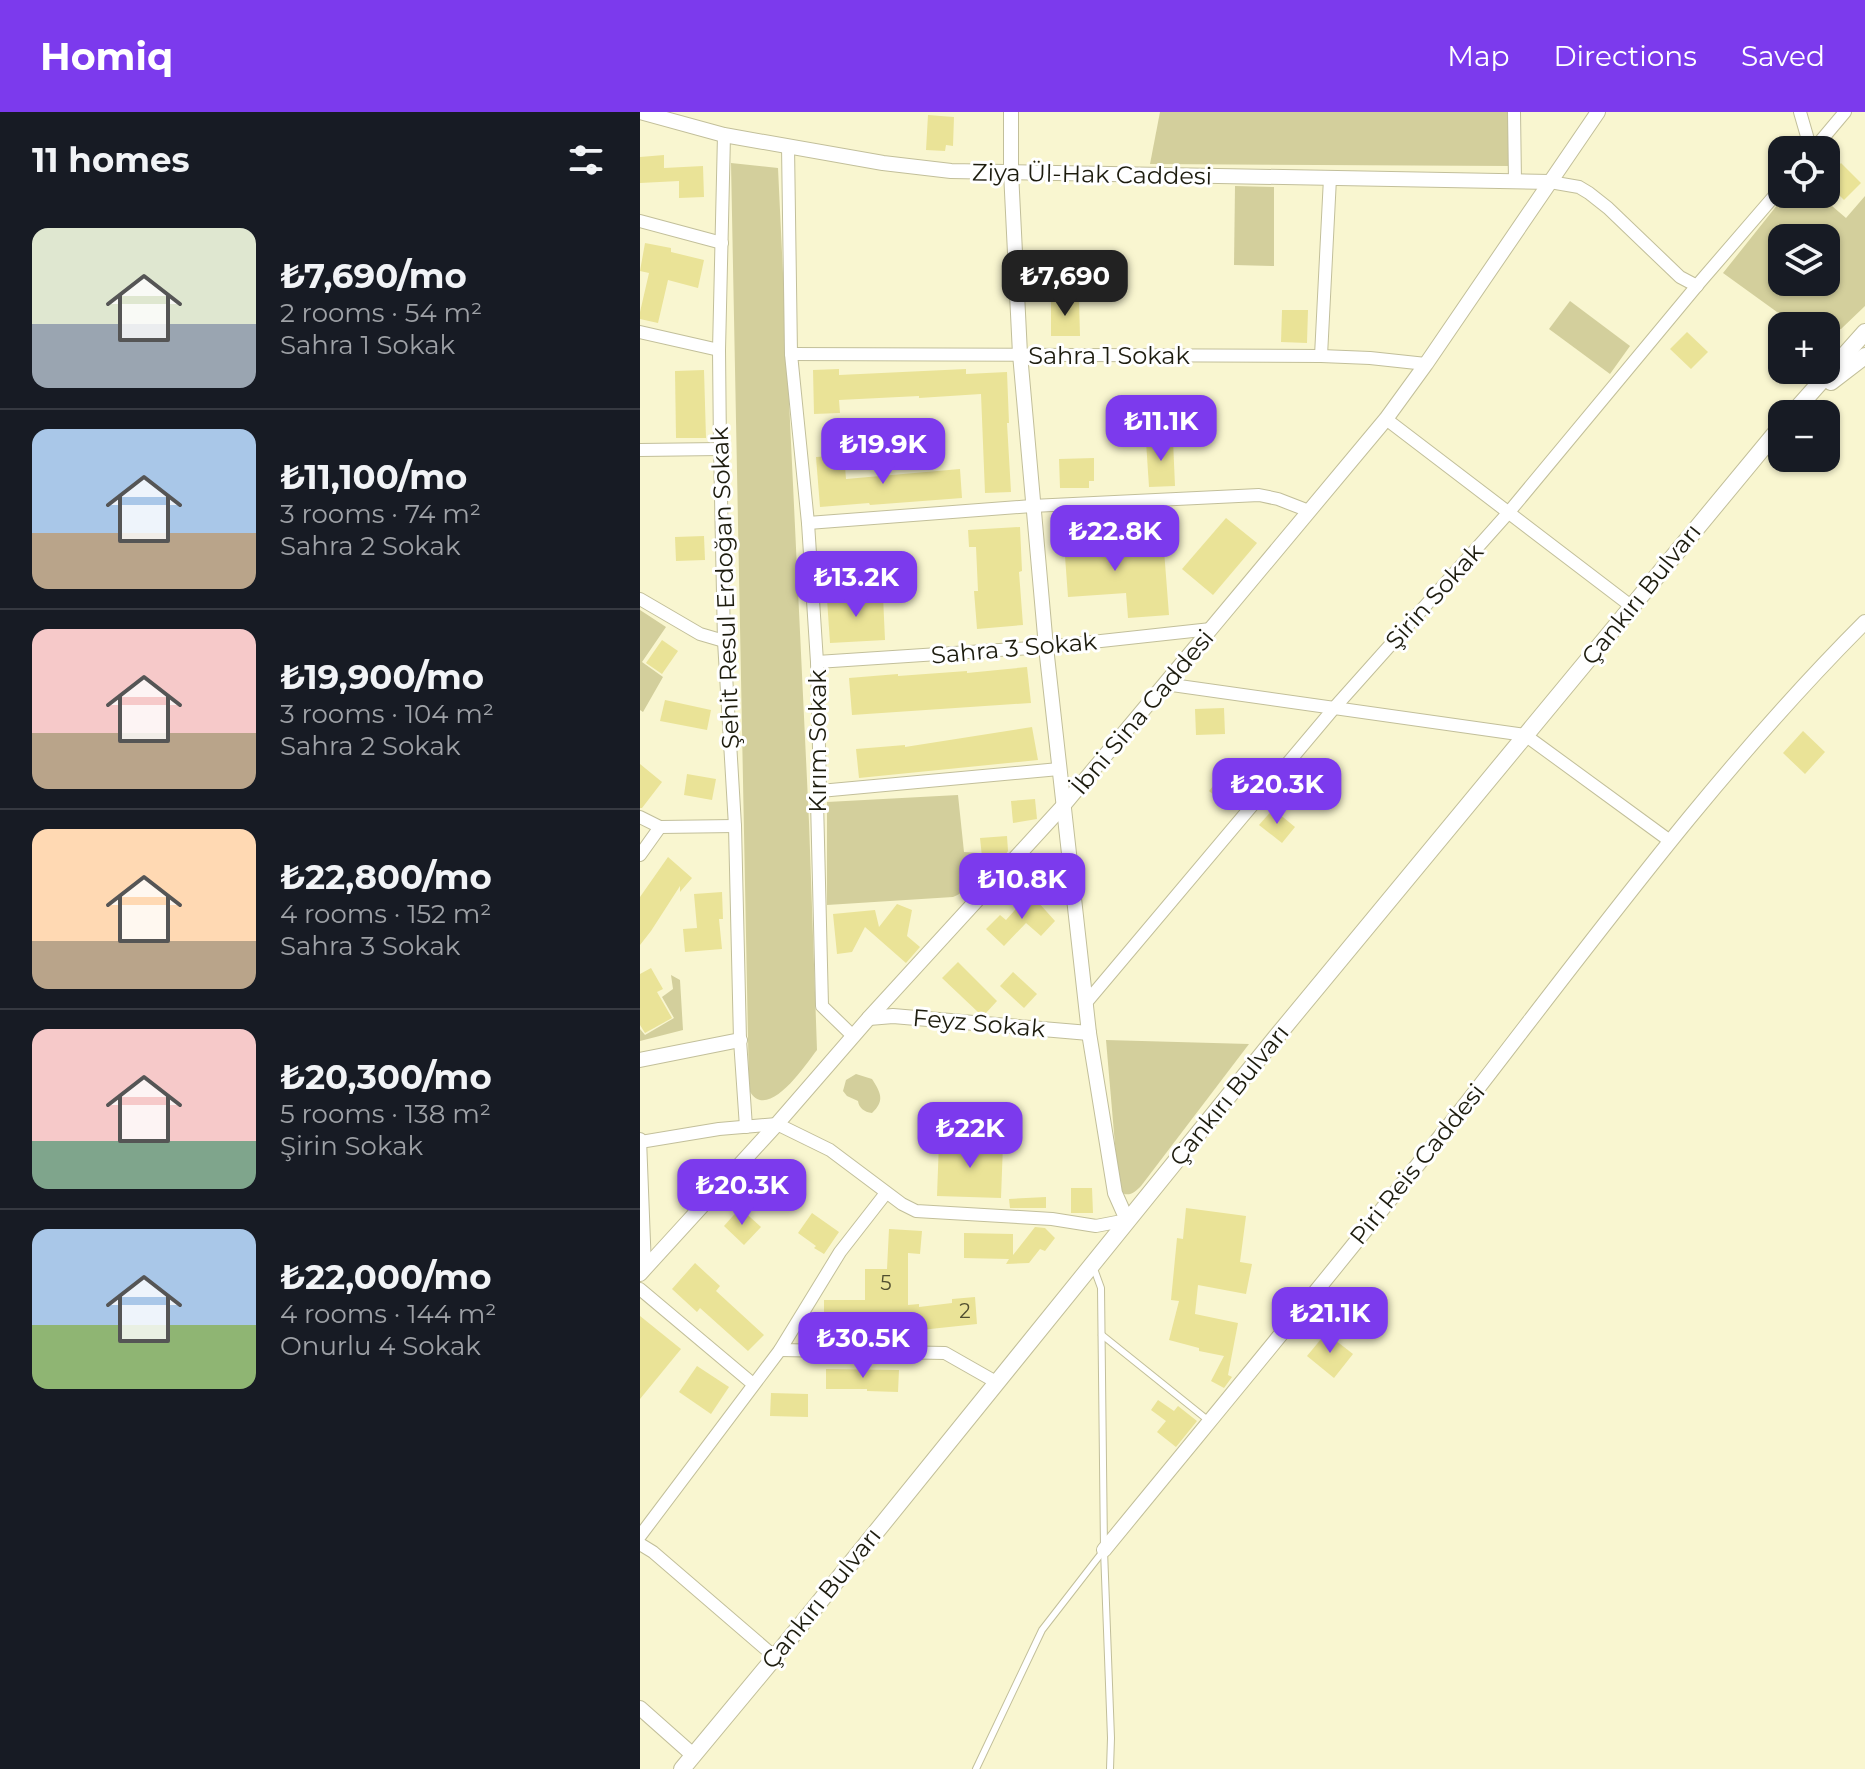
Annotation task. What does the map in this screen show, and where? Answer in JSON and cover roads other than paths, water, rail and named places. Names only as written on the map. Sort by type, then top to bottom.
[{"type":"main road","points":[[1804,400],[1865,332]]},
{"type":"main road","points":[[1808,400],[1865,356]]},
{"type":"main road","name":"Çankırı Bulvarı","points":[[682,1769],[1127,1220],[1768,442]]},
{"type":"street","name":"Ziya Ül-Hak Caddesi","points":[[640,112],[724,135],[951,171],[1550,182]]},
{"type":"street","points":[[642,1271],[640,1141],[746,1127],[777,1124],[830,1150],[886,1193],[916,1211],[1052,1219],[1096,1226],[1127,1220],[1115,1193],[1089,1033],[1046,647],[1020,354],[1011,112]]},
{"type":"street","points":[[1514,112],[1515,181]]},
{"type":"street","name":"İbni Sina Caddesi","points":[[642,1271],[1063,806],[1386,419],[1598,112]]},
{"type":"street","points":[[1800,112],[1808,136]]},
{"type":"street","points":[[1824,136],[1845,112]]},
{"type":"street","name":"Şehit Resul Erdoğan Sokak","points":[[724,135],[719,350],[724,641],[735,826],[740,1040],[746,1127]]},
{"type":"street","name":"Kırım Sokak","points":[[788,146],[791,354],[808,523],[817,662],[822,1006],[853,1036]]},
{"type":"street","points":[[1321,356],[1330,178]]},
{"type":"street","points":[[1550,182],[1589,193],[1680,277],[1697,286]]},
{"type":"street","name":"Şirin Sokak","points":[[1085,1004],[1335,707],[1509,512],[1768,203]]},
{"type":"street","points":[[640,221],[722,243]]},
{"type":"street","points":[[640,332],[719,350]]},
{"type":"street","name":"Sahra 1 Sokak","points":[[791,354],[1321,356],[1426,364]]},
{"type":"street","points":[[1386,419],[1631,606]]},
{"type":"street","points":[[640,450],[720,449]]},
{"type":"street","points":[[808,523],[1032,506],[1259,495],[1309,511]]},
{"type":"street","points":[[640,599],[700,634],[724,641]]},
{"type":"street","name":"Piri Reis Caddesi","points":[[1104,1550],[1431,1148],[1670,841],[1768,726],[1865,622]]},
{"type":"street","name":"Sahra 3 Sokak","points":[[817,662],[1046,647],[1211,629]]},
{"type":"street","points":[[1165,684],[1525,735],[1670,841]]},
{"type":"street","points":[[820,791],[1059,769]]},
{"type":"street","points":[[640,817],[660,827],[735,826]]},
{"type":"street","points":[[640,855],[660,827]]},
{"type":"street","name":"Feyz Sokak","points":[[869,1018],[893,1016],[1089,1033]]},
{"type":"street","points":[[640,1060],[740,1040]]},
{"type":"street","points":[[640,1536],[780,1350],[840,1252],[886,1193]]},
{"type":"street","points":[[640,1289],[753,1384]]},
{"type":"street","points":[[780,1350],[945,1353],[996,1382]]},
{"type":"street","points":[[640,1544],[775,1657]]},
{"type":"street","points":[[640,1708],[693,1755]]},
{"type":"lane","points":[[1092,1264],[1101,1288],[1110,1769]]},
{"type":"lane","points":[[1102,1335],[1209,1421]]},
{"type":"lane","name":"Piri Reis Caddesi","points":[[976,1769],[1042,1630],[1104,1550]]}]
